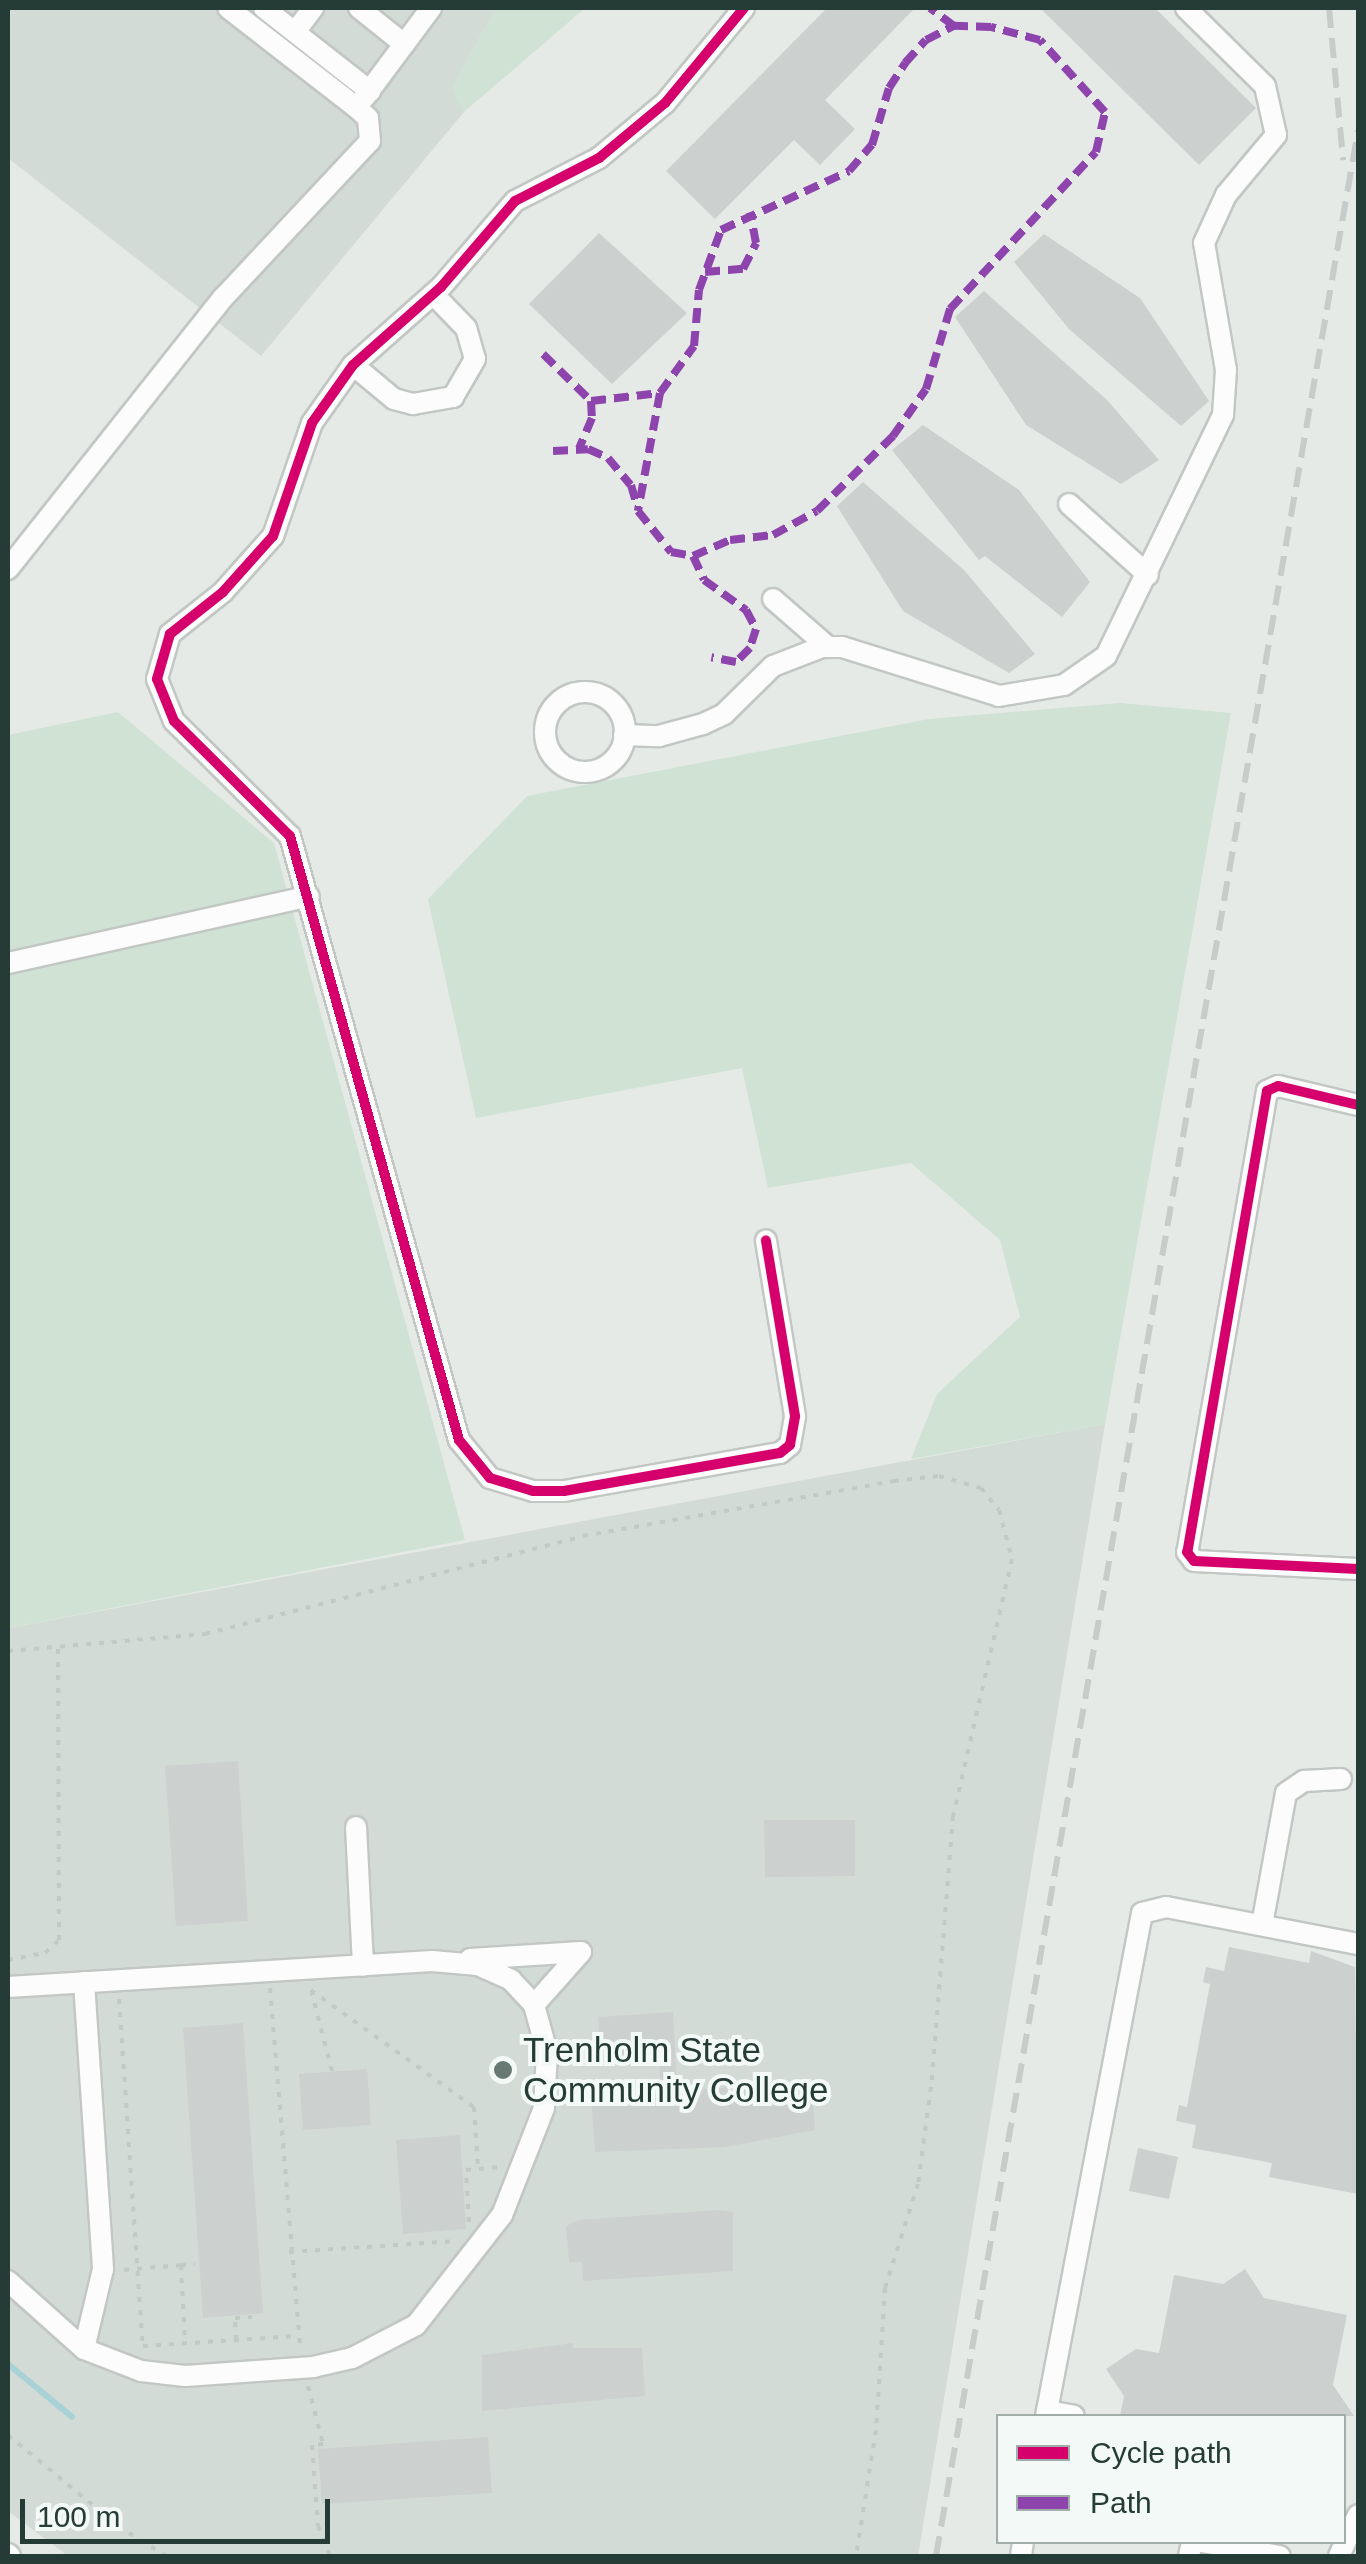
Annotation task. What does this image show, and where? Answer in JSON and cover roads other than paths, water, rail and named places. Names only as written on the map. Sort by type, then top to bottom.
[{"type":"street","points":[[228,8],[363,99]]},
{"type":"street","points":[[8,569],[223,298],[370,141],[363,99],[295,32],[264,8]]},
{"type":"street","points":[[295,32],[314,8]]},
{"type":"street","points":[[359,8],[404,44]]},
{"type":"street","points":[[363,99],[431,8]]},
{"type":"street","points":[[744,8],[665,102],[599,158],[514,201],[433,294],[353,364],[312,424],[273,536],[224,592],[170,634],[157,679],[174,721],[281,823],[309,896],[459,1440],[490,1478],[534,1491],[564,1492],[780,1453],[790,1446],[795,1416],[766,1240]]},
{"type":"street","points":[[774,599],[828,647],[965,689],[1032,694],[1064,685],[1106,656],[1224,415],[1226,370],[1204,243],[1210,220],[1276,135],[1264,86],[1186,8]]},
{"type":"street","points":[[353,364],[394,400],[413,404],[453,398],[475,359],[466,328],[433,294]]},
{"type":"street","points":[[1069,504],[1148,575]]},
{"type":"street","points":[[624,735],[658,736],[704,724],[724,714],[772,666],[828,647]]},
{"type":"street","points":[[8,963],[309,896]]},
{"type":"street","points":[[1358,1105],[1272,1087],[1190,1558],[1358,1569]]},
{"type":"street","points":[[1262,1926],[1286,1793],[1304,1780],[1341,1779]]},
{"type":"street","points":[[356,1826],[363,1966]]},
{"type":"street","points":[[1047,2414],[1142,1914],[1166,1907],[1358,1944]]},
{"type":"street","points":[[8,1987],[581,1952],[534,2006]]},
{"type":"street","points":[[8,2281],[84,2349],[145,2372],[185,2376],[304,2368],[352,2358],[416,2325],[463,2272],[527,2165],[544,2108],[547,2052],[534,2006],[511,1980],[478,1965],[432,1962]]},
{"type":"street","points":[[84,1982],[102,2271],[84,2349]]},
{"type":"street","points":[[1346,2541],[1358,2516]]},
{"type":"street","points":[[1213,2544],[1280,2556]]},
{"type":"waterway","points":[[8,2364],[72,2417]]},
{"type":"railway","points":[[1329,8],[1343,160]]},
{"type":"railway","points":[[936,2556],[1358,130]]},
{"type":"place","name":"Trenholm State Community College","points":[[503,2070]]}]
